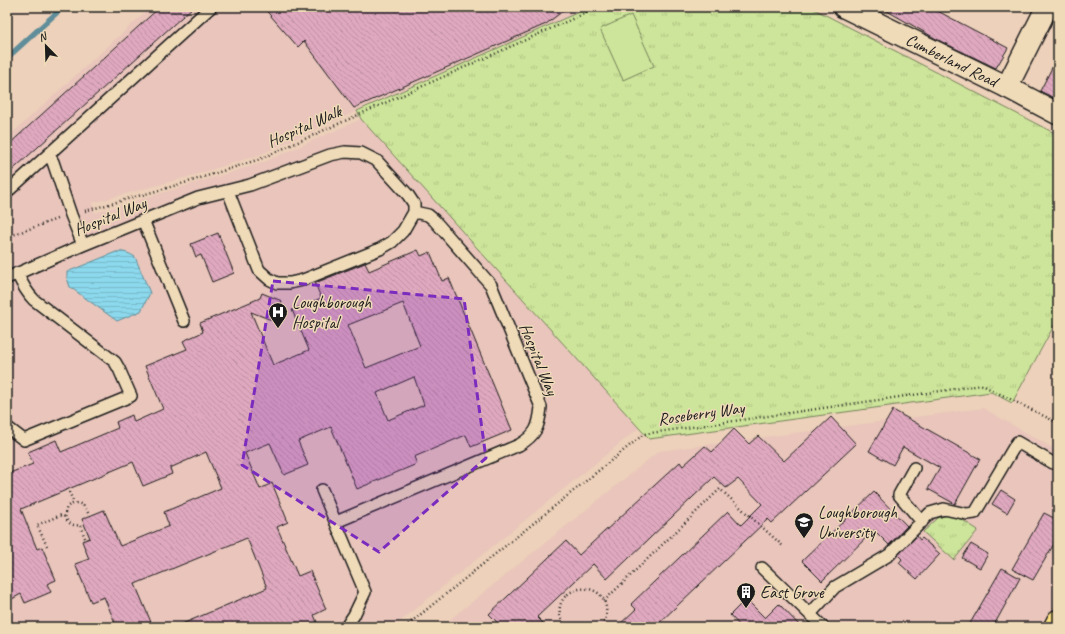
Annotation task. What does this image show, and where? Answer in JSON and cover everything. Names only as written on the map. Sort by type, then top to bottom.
[{"type":"main road","points":[[1055,627],[1058,621]]},
{"type":"street","name":"Cumberland Road","points":[[844,7],[1007,87],[1058,114]]},
{"type":"street","points":[[1007,87],[1047,7]]},
{"type":"lane","points":[[7,192],[211,7]]},
{"type":"lane","name":"Hospital Way","points":[[12,276],[198,198],[250,185],[330,155],[345,152],[361,153],[377,161],[408,195],[414,204],[414,212],[428,216],[434,220],[491,285],[541,407],[539,422],[533,434],[519,445],[336,522]]},
{"type":"lane","points":[[49,155],[53,162],[83,245]]},
{"type":"lane","points":[[228,191],[259,270],[269,279],[277,283],[290,283],[303,280],[380,249],[392,242],[403,231],[414,212]]},
{"type":"lane","points":[[143,220],[184,321]]},
{"type":"lane","points":[[7,427],[24,440],[131,396],[115,362],[34,300],[12,276]]},
{"type":"lane","points":[[810,614],[835,587],[889,555],[930,513],[944,509],[967,514],[975,513],[1017,442],[1053,463]]},
{"type":"lane","points":[[914,468],[899,495],[922,522]]},
{"type":"lane","points":[[322,490],[365,592],[354,615],[346,627]]},
{"type":"lane","points":[[762,568],[823,627]]},
{"type":"path","name":"Hospital Walk","points":[[7,237],[71,215],[188,182],[260,158],[599,7]]},
{"type":"path","name":"Roseberry Way","points":[[404,627],[644,434],[982,385],[1058,423]]},
{"type":"path","points":[[604,601],[720,489],[784,547]]},
{"type":"path","points":[[69,492],[74,503]]},
{"type":"path","points":[[65,517],[66,510],[74,503],[84,506],[88,513]]},
{"type":"path","points":[[46,546],[37,525],[61,515],[73,525],[80,524],[86,538]]},
{"type":"path","points":[[565,627],[561,620],[561,603],[572,591],[580,588],[588,588],[602,597],[606,605],[607,614],[601,627]]},
{"type":"highlighted area","points":[[273,281],[464,299],[486,458],[379,552],[242,465]]},
{"type":"shaded area","name":"Loughborough Hospital","points":[[151,7],[590,7],[259,155],[188,177],[92,203],[95,213],[262,163],[361,119],[639,428],[393,627],[7,627],[7,138]]},
{"type":"shaded area","name":"Loughborough University","points":[[983,408],[1058,451],[1058,627],[442,626],[659,451]]},
{"type":"green space","points":[[590,7],[810,7],[1058,135],[1058,318],[1012,403],[991,392],[649,439],[361,119],[357,111]]},
{"type":"green space","points":[[631,15],[654,66],[623,80],[600,29]]},
{"type":"green space","points":[[948,515],[958,517],[978,530],[954,560],[923,532],[938,518]]},
{"type":"water","points":[[116,252],[130,254],[135,257],[150,293],[141,311],[117,321],[70,287],[67,278],[67,272]]},
{"type":"building","points":[[160,7],[193,7],[7,175],[7,146]]},
{"type":"building","points":[[263,7],[501,7],[507,13],[515,7],[568,7],[546,24],[354,108],[304,41],[298,47]]},
{"type":"building","points":[[880,7],[930,7],[1008,48],[996,68],[940,41]]},
{"type":"building","points":[[1058,56],[1058,100],[1040,91]]},
{"type":"building","points":[[218,233],[234,273],[212,282],[201,255],[196,257],[191,244]]},
{"type":"building","points":[[418,250],[421,256],[430,252],[442,281],[449,278],[512,430],[471,447],[466,435],[414,457],[417,464],[357,489],[331,427],[298,441],[308,465],[284,475],[270,443],[245,453],[260,489],[272,483],[288,522],[277,527],[298,576],[310,571],[326,609],[314,615],[319,627],[175,627],[267,588],[247,538],[135,584],[153,627],[117,627],[104,597],[91,602],[75,564],[89,559],[82,541],[90,538],[82,519],[104,510],[120,546],[169,526],[164,512],[221,488],[206,452],[170,468],[172,474],[143,486],[133,462],[21,509],[37,549],[42,547],[56,580],[47,584],[51,592],[25,603],[21,594],[12,599],[7,588],[7,474],[33,464],[28,452],[56,440],[61,452],[118,428],[116,422],[132,415],[134,422],[163,409],[145,366],[187,349],[183,341],[203,332],[200,323],[260,298],[262,293],[282,301],[274,321],[251,312],[273,365],[309,350],[292,310],[321,298],[315,283],[365,263],[369,271]],"holes":[[[403,303],[420,346],[366,368],[348,325]],[[414,377],[424,405],[388,420],[377,393]]]},
{"type":"building","points":[[893,410],[980,459],[955,504],[928,489],[940,468],[903,447],[893,465],[869,451]]},
{"type":"building","points":[[831,417],[856,444],[772,523],[768,519],[655,627],[617,627],[636,609],[631,604],[728,511],[741,525],[762,504],[738,479],[726,488],[714,477],[607,579],[593,564],[537,617],[547,627],[502,627],[489,614],[566,541],[579,555],[680,462],[683,466],[705,446],[712,452],[734,429],[749,444],[758,436],[784,461]]},
{"type":"building","points":[[1001,490],[1015,499],[1007,513],[992,504]]},
{"type":"building","points":[[874,492],[907,526],[889,545],[874,530],[822,581],[802,561]]},
{"type":"building","points":[[1044,513],[1058,520],[1058,537],[1033,580],[1012,569]]},
{"type":"building","points":[[917,536],[920,540],[922,538],[940,554],[917,579],[899,563],[902,559],[898,555]]},
{"type":"building","points":[[971,544],[988,554],[980,568],[962,558]]},
{"type":"building","points":[[1002,568],[1020,578],[993,627],[968,627]]},
{"type":"building","name":"East Grove","points":[[746,599],[765,618],[779,604],[801,627],[741,627],[730,615]]},
{"type":"waterway","points":[[7,58],[63,7]]},
{"type":"place","name":"Loughborough Hospital","points":[[278,329]]},
{"type":"place","name":"Loughborough University","points":[[804,539]]},
{"type":"place","name":"East Grove","points":[[746,609]]}]
